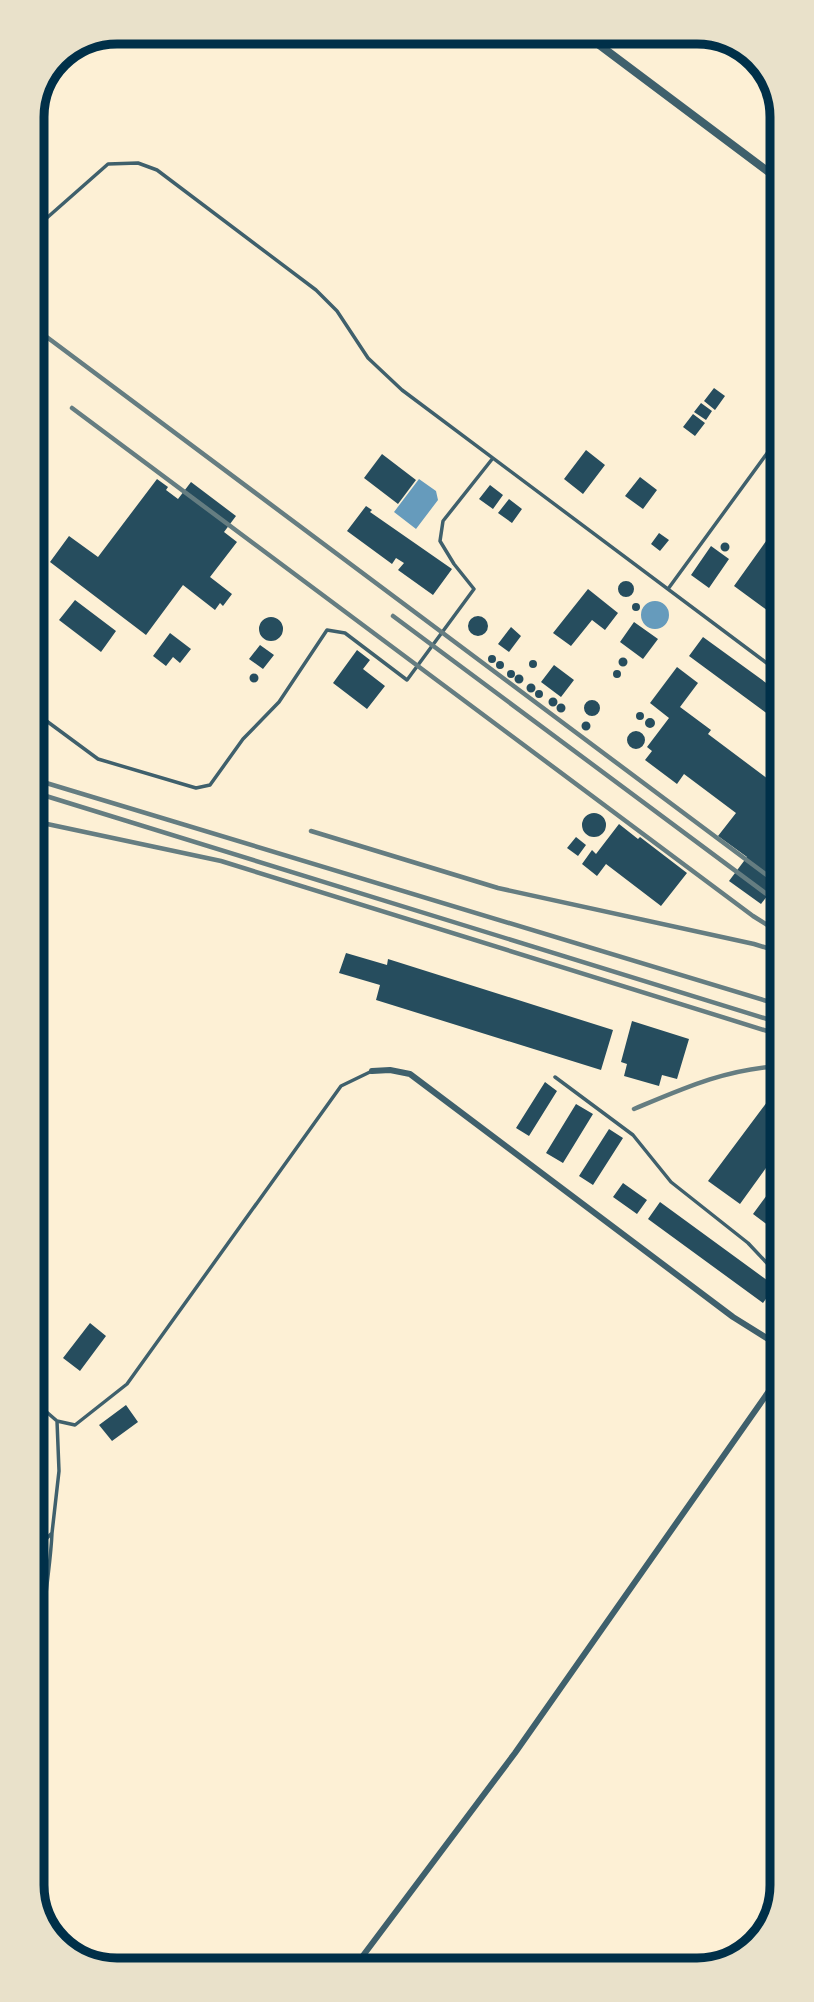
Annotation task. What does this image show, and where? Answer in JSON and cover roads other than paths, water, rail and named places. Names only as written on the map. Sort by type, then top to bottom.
[{"type":"street","points":[[598,44],[770,172]]},
{"type":"street","points":[[372,1071],[390,1070],[410,1074],[733,1317],[770,1340]]},
{"type":"street","points":[[361,1958],[515,1753],[770,1390]]},
{"type":"lane","points":[[44,220],[108,164],[138,163],[157,170],[316,290],[337,311],[368,358],[402,390],[768,664],[770,661]]},
{"type":"lane","points":[[668,589],[770,449]]},
{"type":"lane","points":[[44,719],[99,759],[196,788],[210,785],[243,739],[279,702],[327,630],[345,633],[407,680],[474,589],[440,541],[443,521],[493,458]]},
{"type":"lane","points":[[44,1410],[57,1421],[75,1425],[127,1384],[341,1086],[372,1071]]},
{"type":"lane","points":[[555,1077],[633,1135],[671,1182],[748,1243],[770,1266]]},
{"type":"lane","points":[[44,1616],[59,1471],[57,1421]]},
{"type":"lane","points":[[44,1541],[52,1533]]},
{"type":"water","points":[[419,479],[436,491],[438,500],[416,529],[394,512]]},
{"type":"water","points":[[655,601],[665,605],[669,615],[665,625],[655,629],[645,625],[641,615],[645,605]]},
{"type":"railway","points":[[44,335],[770,878]]},
{"type":"railway","points":[[72,408],[770,927]]},
{"type":"railway","points":[[393,616],[770,897]]},
{"type":"railway","points":[[44,782],[770,1002]]},
{"type":"railway","points":[[44,795],[770,1020]]},
{"type":"railway","points":[[44,823],[221,861],[770,1032]]},
{"type":"railway","points":[[311,831],[498,888],[770,949]]},
{"type":"railway","points":[[634,1109],[723,1075],[770,1067]]}]
